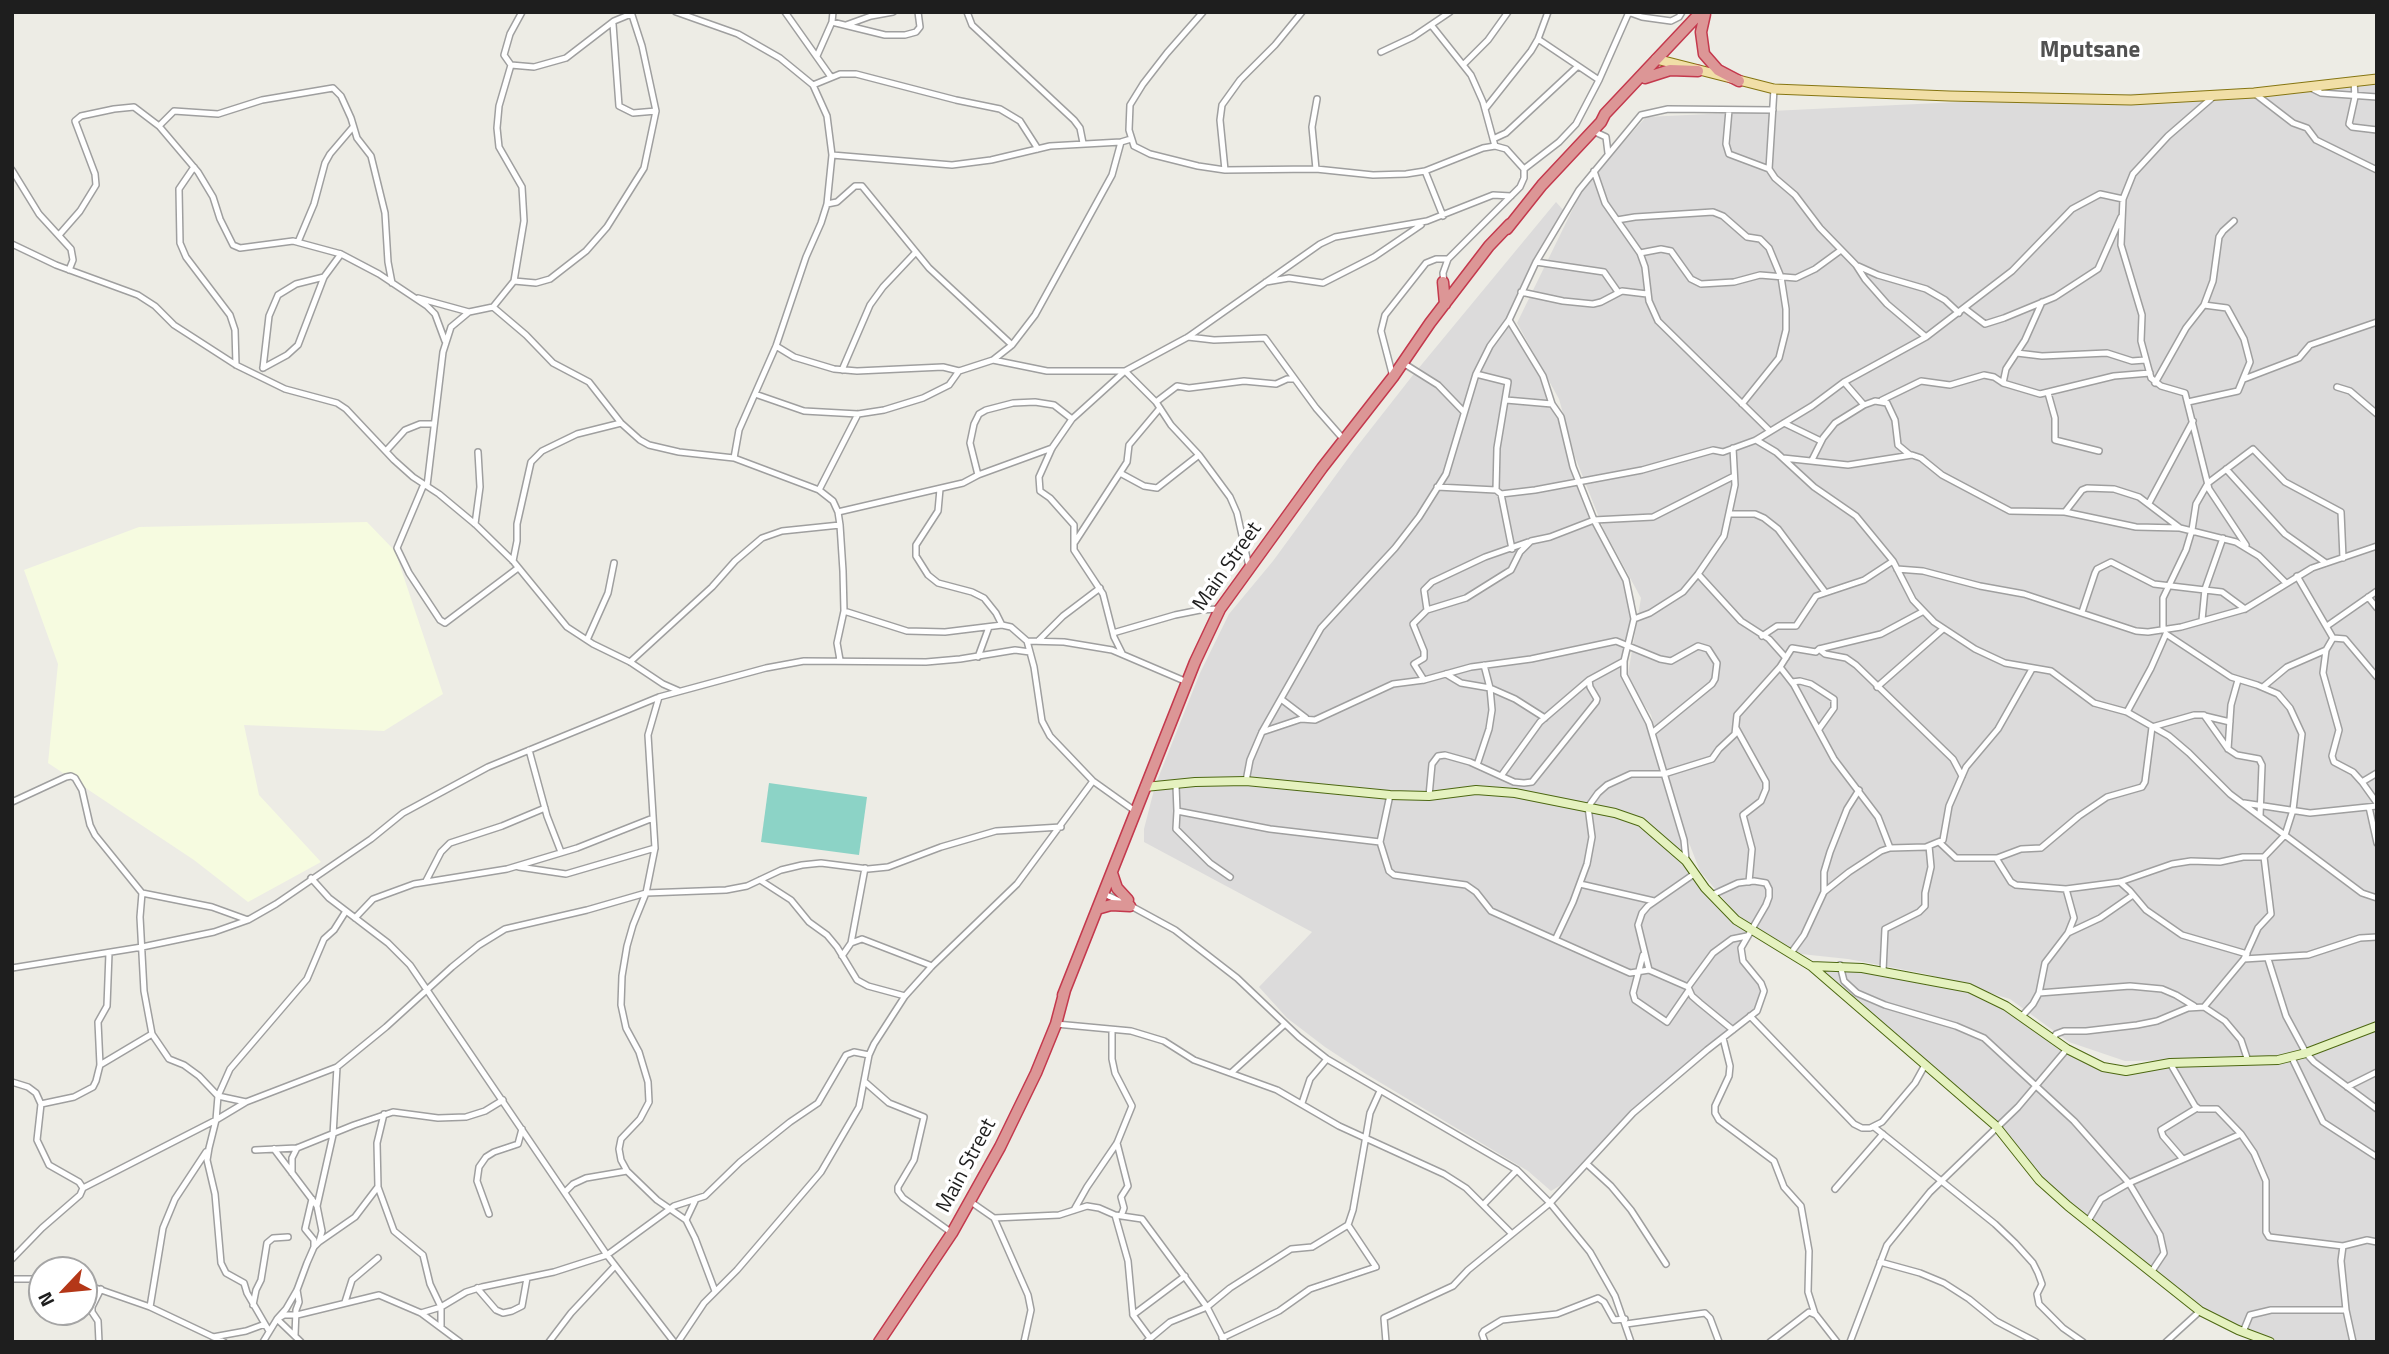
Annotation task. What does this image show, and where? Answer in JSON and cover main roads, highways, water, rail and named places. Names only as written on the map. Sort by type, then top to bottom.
[{"type":"highway","points":[[1456,294],[1542,185],[1605,114],[1704,13]]},
{"type":"highway","points":[[1704,13],[1701,32],[1704,54],[1718,70],[1739,81]]},
{"type":"highway","points":[[1597,126],[1609,117],[1659,60]]},
{"type":"highway","points":[[1645,78],[1670,70],[1698,71]]},
{"type":"highway","points":[[1456,294],[1502,230],[1510,224]]},
{"type":"highway","points":[[1445,304],[1444,279],[1458,281],[1465,278]]},
{"type":"highway","name":"Main Street","points":[[1063,995],[1102,891],[1112,873],[1210,626],[1249,568],[1445,304],[1456,294]]},
{"type":"highway","name":"Main Street","points":[[1404,361],[1456,294]]},
{"type":"highway","name":"Main Street","points":[[879,1342],[953,1233],[1024,1098],[1056,1024],[1079,944],[1130,824]]},
{"type":"highway","points":[[1097,909],[1129,903],[1117,888],[1112,873]]},
{"type":"main road","points":[[1659,60],[1774,89],[2071,99],[2132,100],[2215,96],[2377,79]]},
{"type":"district","name":"Mputsane","points":[[2090,51]]}]
